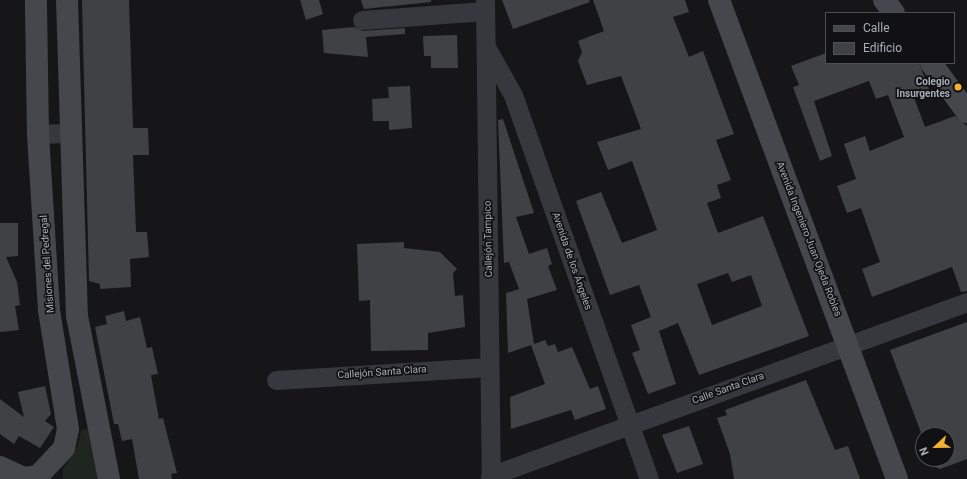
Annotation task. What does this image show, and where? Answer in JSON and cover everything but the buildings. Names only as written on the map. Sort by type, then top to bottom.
[{"type":"street","name":"Misiones del Pedregal","points":[[0,467],[24,478],[52,473],[64,448],[68,429],[49,310],[38,134],[36,0]]},
{"type":"street","points":[[67,0],[77,316],[108,478]]},
{"type":"street","name":"Avenida Ingeniero Juan Ojeda Robles","points":[[719,0],[897,479]]},
{"type":"street","points":[[884,0],[893,12]]},
{"type":"street","points":[[362,20],[485,6]]},
{"type":"street","name":"Callejón Tampico","points":[[485,6],[490,478]]},
{"type":"street","name":"Avenida de los Ángeles","points":[[486,47],[516,102],[628,425],[649,479]]},
{"type":"street","points":[[932,64],[967,112]]},
{"type":"street","points":[[38,134],[71,133]]},
{"type":"street","name":"Calle Santa Clara","points":[[490,478],[516,474],[628,425],[967,302]]},
{"type":"street","name":"Callejón Santa Clara","points":[[276,380],[489,367]]},
{"type":"shaded area","points":[[88,428],[99,479],[63,479],[63,469],[78,445],[81,430]]},
{"type":"place","name":"Colegio Insurgentes","points":[[958,87]]}]
